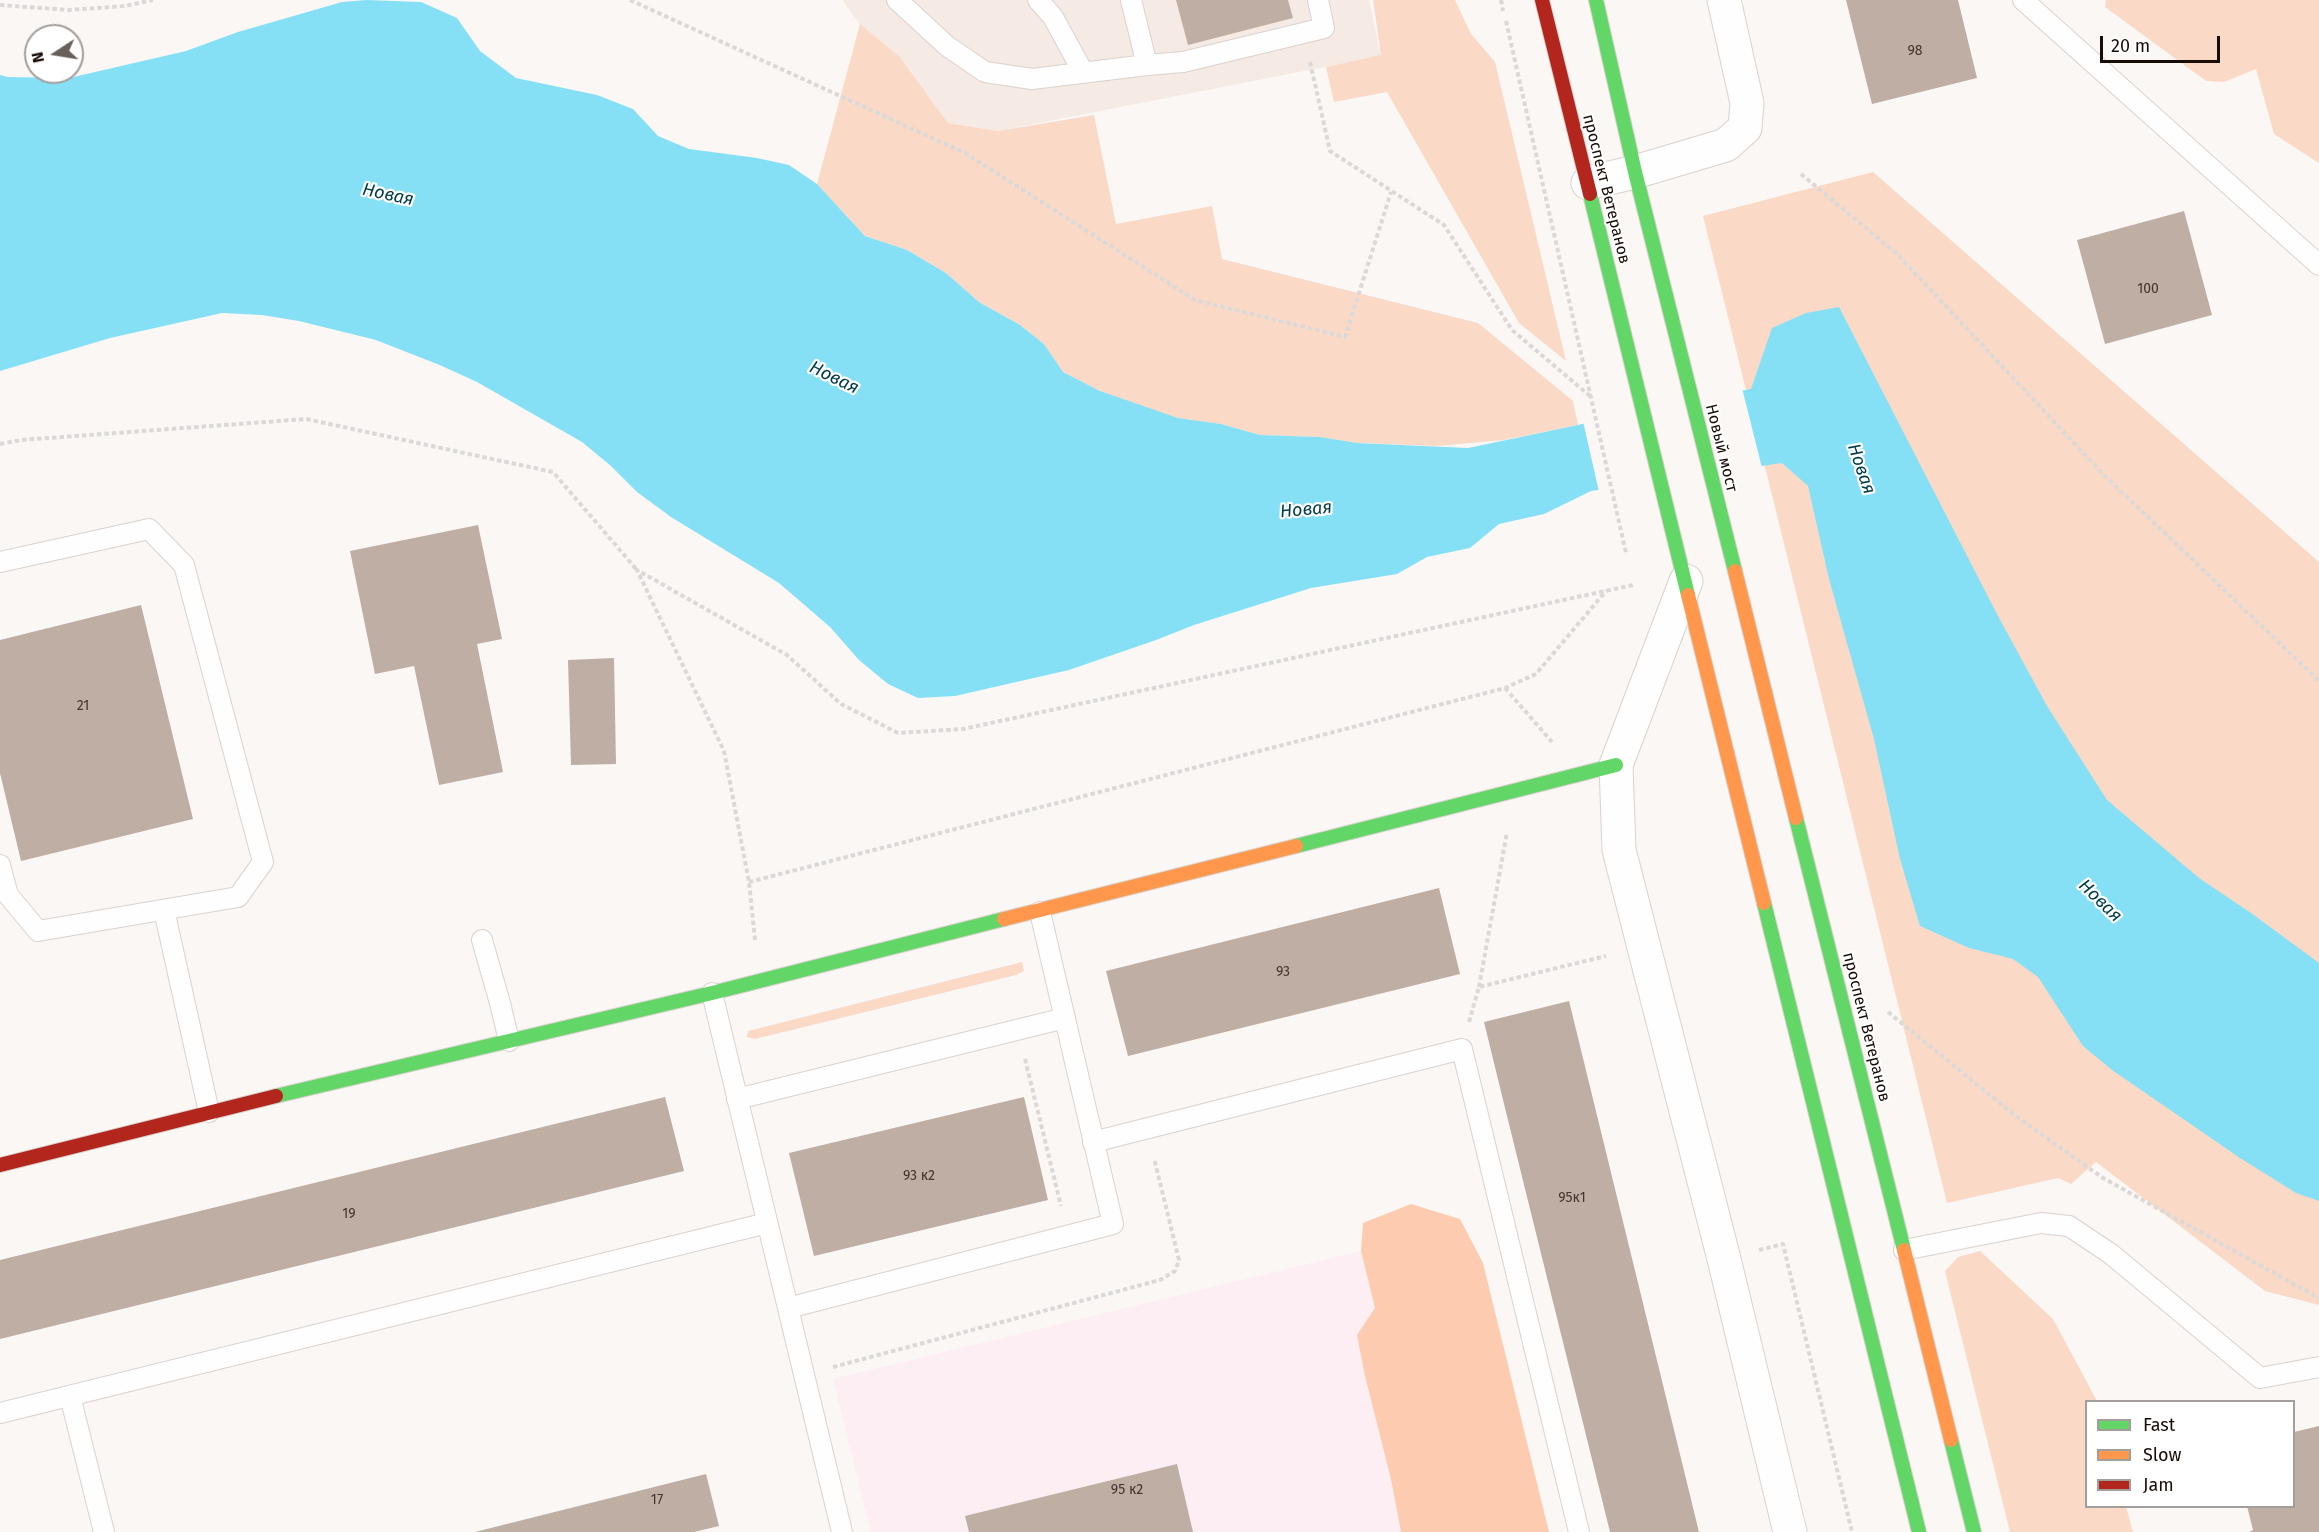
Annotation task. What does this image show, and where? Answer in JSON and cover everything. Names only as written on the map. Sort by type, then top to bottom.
[{"type":"main road","name":"проспект Ветеранов","points":[[1542,0],[1686,581]]},
{"type":"main road","name":"проспект Ветеранов","points":[[1596,0],[1635,172],[1686,374]]},
{"type":"main road","name":"Новый мост","points":[[1686,374],[1725,530]]},
{"type":"main road","name":"проспект Ветеранов","points":[[1725,530],[1974,1532]]},
{"type":"main road","points":[[1686,581],[1919,1532]]},
{"type":"main road","points":[[0,1165],[209,1112],[712,993],[1040,912],[1616,765]]},
{"type":"street","points":[[1588,183],[1635,172],[1726,145],[1745,128],[1747,103],[1724,0]]},
{"type":"street","points":[[1686,581],[1616,765],[1619,850],[1724,1259],[1790,1532]]},
{"type":"lane","points":[[897,0],[947,46],[984,72],[1032,79],[1183,62],[1324,28],[1318,0]]},
{"type":"lane","points":[[1038,0],[1053,16],[1083,72]]},
{"type":"lane","points":[[1131,0],[1147,65]]},
{"type":"lane","points":[[2023,0],[2319,265]]},
{"type":"lane","points":[[0,562],[149,529],[184,565],[262,862],[238,897],[38,931],[8,895],[0,865]]},
{"type":"lane","points":[[164,910],[209,1112]]},
{"type":"lane","points":[[788,1308],[1113,1224],[1040,912]]},
{"type":"lane","points":[[482,940],[509,1041]]},
{"type":"lane","points":[[712,993],[842,1532]]},
{"type":"lane","points":[[737,1100],[1065,1018]]},
{"type":"lane","points":[[1093,1142],[1461,1049],[1579,1532]]},
{"type":"lane","points":[[0,1413],[767,1223]]},
{"type":"lane","points":[[1904,1250],[2041,1223],[2069,1226],[2111,1254],[2260,1378],[2319,1368]]},
{"type":"lane","points":[[70,1396],[104,1532]]},
{"type":"path","points":[[0,5],[69,10],[126,6],[153,0]]},
{"type":"path","points":[[630,0],[965,153],[1194,300],[1345,337],[1391,192]]},
{"type":"path","points":[[1501,0],[1626,553]]},
{"type":"path","points":[[1312,67],[1330,151],[1444,225],[1512,330],[1591,397]]},
{"type":"path","points":[[1801,174],[1898,255],[2102,473],[2319,681]]},
{"type":"path","points":[[0,444],[21,440],[306,419],[553,472],[638,570],[724,751],[750,882],[755,940]]},
{"type":"path","points":[[638,570],[787,655],[841,704],[898,733],[963,729],[1633,585]]},
{"type":"path","points":[[750,882],[1505,688],[1536,674],[1606,591]]},
{"type":"path","points":[[1505,688],[1556,746]]},
{"type":"path","points":[[1461,1049],[1479,987],[1507,831]]},
{"type":"path","points":[[1479,987],[1606,956]]},
{"type":"path","points":[[1888,1012],[2013,1114],[2103,1178],[2319,1298]]},
{"type":"path","points":[[1018,1030],[1068,1236]]},
{"type":"path","points":[[804,1375],[1160,1280],[1174,1271],[1179,1260],[1147,1128]]},
{"type":"path","points":[[1754,1251],[1783,1244],[1852,1532]]},
{"type":"shaded area","points":[[842,0],[1369,0],[1381,56],[998,131],[948,123],[899,56],[860,24]]},
{"type":"shaded area","points":[[1373,0],[1455,0],[1471,34],[1495,62],[1566,361],[1519,323],[1387,92],[1334,102],[1326,67],[1381,55]]},
{"type":"shaded area","points":[[2106,0],[2319,0],[2319,163],[2274,134],[2256,69],[2224,82],[2206,81],[2105,7]]},
{"type":"shaded area","points":[[860,24],[899,56],[948,123],[998,131],[1094,115],[1116,224],[1212,206],[1222,259],[1478,323],[1573,401],[1578,425],[1504,440],[1436,446],[1357,443],[1320,437],[1260,435],[1221,424],[1178,418],[1151,410],[1100,391],[1063,372],[1044,344],[1020,325],[979,302],[946,273],[907,250],[865,236],[817,184]]},
{"type":"shaded area","points":[[1873,172],[2319,562],[2319,1305],[2265,1291],[2096,1162],[2071,1184],[2058,1178],[1947,1203],[1703,216]]},
{"type":"shaded area","points":[[1022,962],[1024,971],[1016,975],[755,1039],[747,1037],[748,1031]]},
{"type":"shaded area","points":[[1411,1204],[1460,1219],[1483,1263],[1549,1532],[1401,1532],[1357,1335],[1375,1308],[1361,1251],[1363,1223]]},
{"type":"shaded area","points":[[1361,1251],[1431,1532],[871,1532],[833,1379]]},
{"type":"shaded area","points":[[1980,1251],[2053,1319],[2096,1400],[2085,1400],[2085,1508],[2126,1508],[2133,1532],[2010,1532],[1945,1271],[1958,1257]]},
{"type":"water","name":"Новая","points":[[366,0],[421,2],[457,18],[480,51],[516,78],[597,95],[633,109],[658,136],[689,149],[757,158],[789,165],[817,184],[865,236],[907,250],[946,273],[979,302],[1020,325],[1044,344],[1063,372],[1100,391],[1178,418],[1221,424],[1260,435],[1320,437],[1357,443],[1468,448],[1643,409],[1751,389],[1772,328],[1806,313],[1839,307],[1998,616],[2047,706],[2107,800],[2199,878],[2319,963],[2319,1201],[2296,1193],[2240,1158],[2112,1070],[2083,1046],[2038,977],[2013,959],[1969,948],[1920,926],[1900,859],[1874,739],[1829,579],[1808,486],[1782,463],[1591,491],[1544,514],[1499,524],[1470,548],[1427,557],[1397,574],[1311,588],[1194,625],[1069,670],[955,696],[918,698],[888,684],[859,660],[830,627],[779,583],[671,517],[637,492],[582,442],[477,382],[376,340],[299,321],[262,315],[222,313],[110,338],[0,371],[0,75],[24,77],[24,84],[84,84],[84,75],[186,51],[238,32],[342,2]]},
{"type":"pier","points":[[1742,388],[1762,468],[1599,492],[1583,421],[1642,406]]},
{"type":"building","points":[[1176,0],[1288,0],[1293,18],[1188,45]]},
{"type":"building","points":[[1846,0],[1958,0],[1977,78],[1872,104]]},
{"type":"building","points":[[2184,211],[2212,315],[2105,344],[2077,240]]},
{"type":"building","points":[[478,525],[502,639],[477,644],[503,772],[439,785],[414,666],[375,674],[350,551]]},
{"type":"building","points":[[141,605],[193,819],[21,861],[0,773],[0,640]]},
{"type":"building","points":[[614,658],[616,764],[571,765],[568,660]]},
{"type":"building","points":[[1439,888],[1460,974],[1128,1056],[1106,971]]},
{"type":"building","points":[[1569,1001],[1699,1532],[1610,1532],[1506,1112],[1484,1022]]},
{"type":"building","points":[[665,1097],[684,1171],[0,1339],[0,1260]]},
{"type":"building","points":[[1024,1097],[1048,1200],[814,1256],[789,1153]]},
{"type":"building","points":[[2319,1426],[2319,1532],[2249,1532],[2253,1530],[2248,1508],[2295,1508],[2295,1432]]},
{"type":"building","points":[[1177,1464],[1193,1532],[969,1532],[965,1516]]},
{"type":"building","points":[[706,1474],[719,1526],[694,1532],[475,1532]]},
{"type":"traffic: fast","points":[[1596,0],[1635,172],[1735,571]]},
{"type":"traffic: fast","points":[[1590,194],[1688,595]]},
{"type":"traffic: fast","points":[[1296,846],[1616,765]]},
{"type":"traffic: fast","points":[[1796,818],[1904,1250]]},
{"type":"traffic: fast","points":[[1764,903],[1919,1532]]},
{"type":"traffic: fast","points":[[276,1096],[712,993],[1004,919]]},
{"type":"traffic: fast","points":[[1951,1440],[1974,1532]]},
{"type":"traffic: slow","points":[[1735,571],[1796,818]]},
{"type":"traffic: slow","points":[[1688,595],[1764,903]]},
{"type":"traffic: slow","points":[[1004,919],[1296,846]]},
{"type":"traffic: slow","points":[[1904,1250],[1951,1440]]},
{"type":"traffic: jam","points":[[1542,0],[1590,194]]},
{"type":"traffic: jam","points":[[0,1165],[276,1096]]}]
